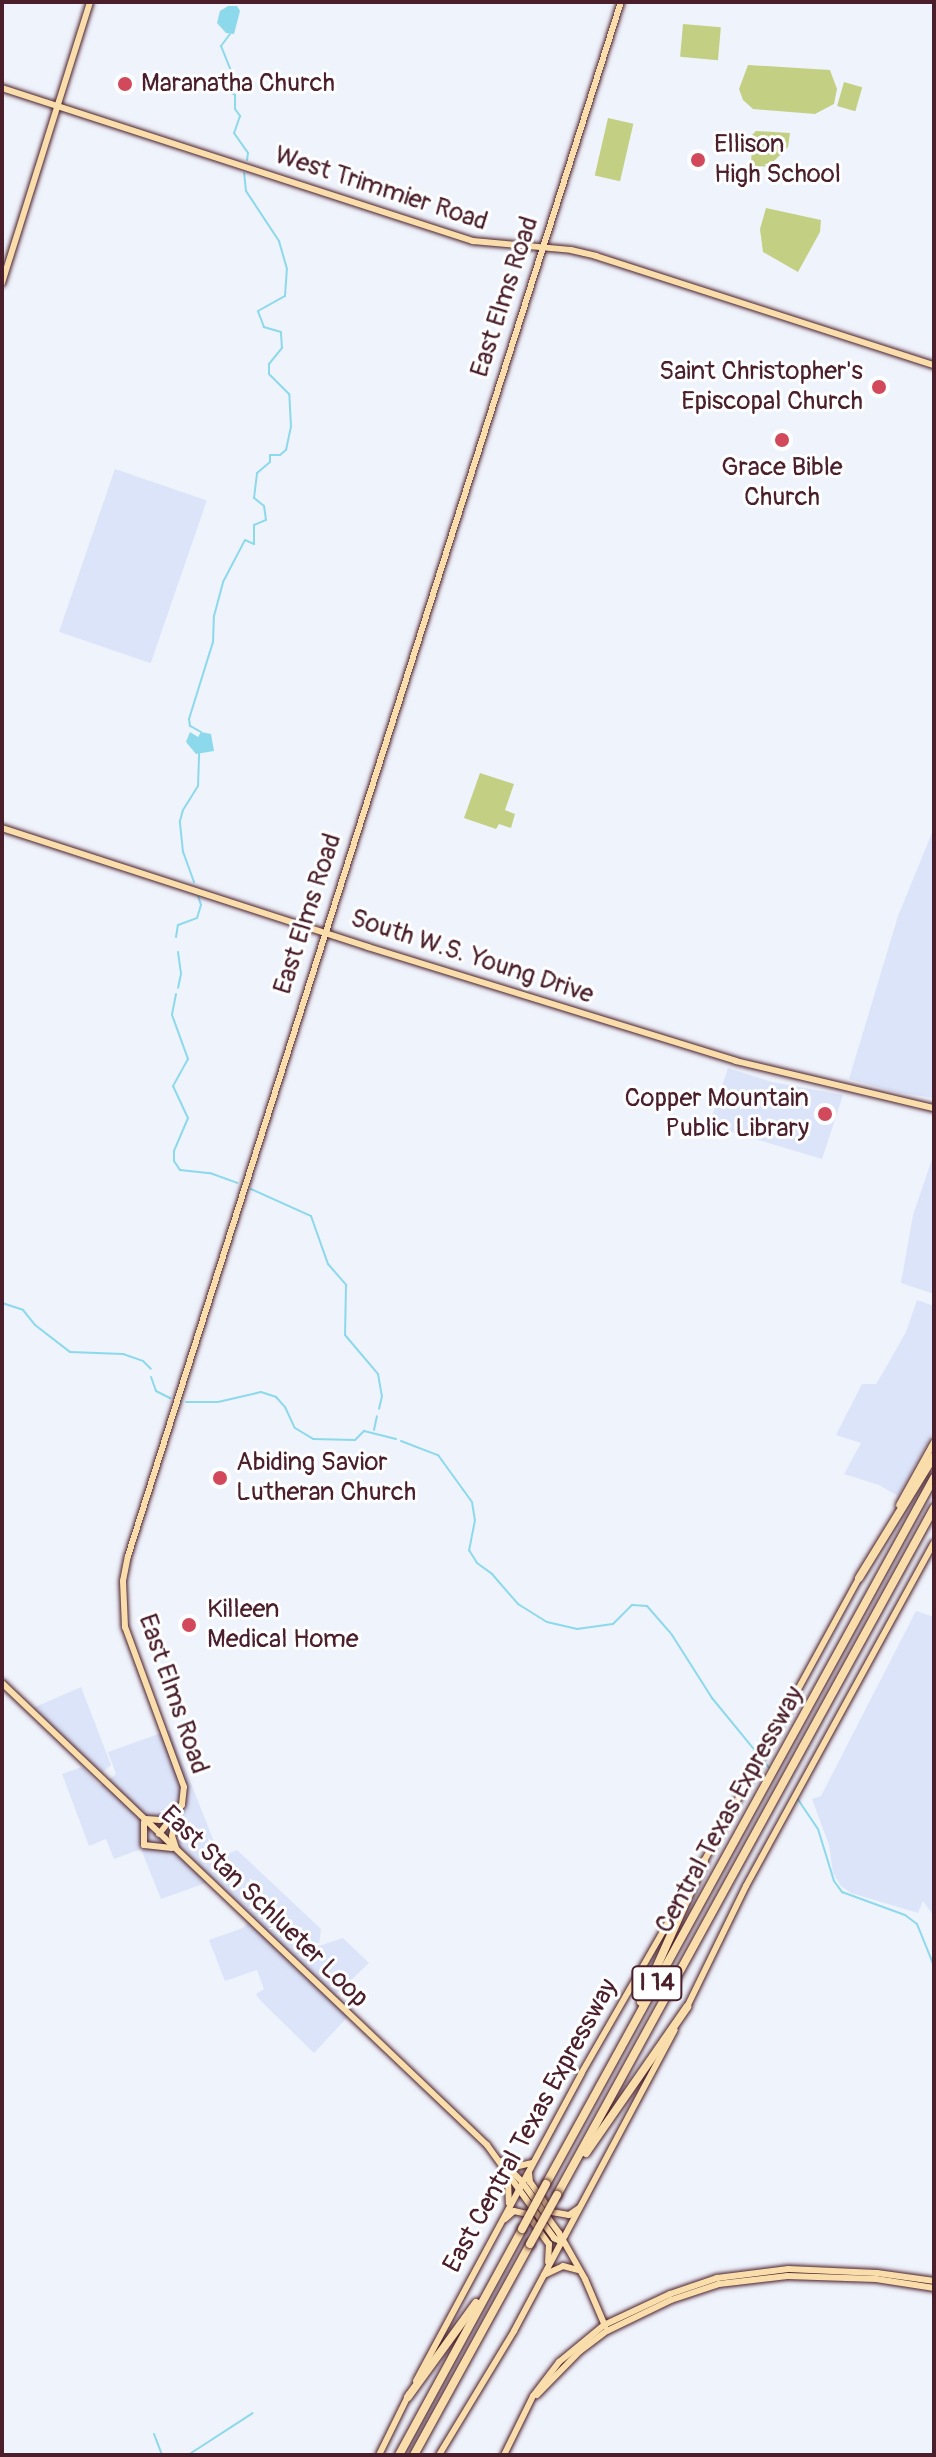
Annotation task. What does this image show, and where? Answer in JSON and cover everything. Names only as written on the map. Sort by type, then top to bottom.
[{"type":"highway","points":[[859,1578],[934,1456]]},
{"type":"highway","name":"Central Texas Expressway","points":[[399,2455],[934,1478]]},
{"type":"highway","name":"Central Texas Expressway","points":[[414,2455],[934,1508]]},
{"type":"highway","points":[[637,2020],[704,1861]]},
{"type":"highway","points":[[566,2179],[687,2007]]},
{"type":"highway","points":[[408,2397],[490,2288]]},
{"type":"main road","points":[[2,283],[90,2]]},
{"type":"main road","name":"East Elms Road","points":[[159,1834],[184,1801],[184,1787],[125,1627],[123,1581],[183,1375],[621,2]]},
{"type":"main road","name":"West Trimmier Road","points":[[2,88],[473,241],[596,256],[934,365]]},
{"type":"main road","name":"South W.S. Young Drive","points":[[2,828],[772,1072],[934,1108]]},
{"type":"main road","name":"East Central Texas Expressway","points":[[379,2455],[520,2185],[648,1952],[754,1772],[934,1442]]},
{"type":"main road","points":[[439,2455],[514,2331],[801,1785],[934,1543]]},
{"type":"main road","name":"East Stan Schlueter Loop","points":[[2,1683],[142,1819],[457,2114],[509,2171],[554,2238],[562,2242],[606,2328]]},
{"type":"main road","points":[[177,1813],[172,1829],[176,1850],[144,1845],[146,1834],[142,1819],[157,1821],[177,1813]]},
{"type":"main road","points":[[509,2206],[509,2171],[531,2167],[530,2182],[552,2212],[569,2215],[581,2206]]},
{"type":"main road","points":[[499,2225],[514,2211],[527,2214],[549,2244],[547,2266]]},
{"type":"main road","points":[[541,2277],[563,2266],[579,2270]]},
{"type":"main road","points":[[504,2455],[543,2381],[576,2346],[667,2298],[717,2278],[778,2270],[877,2273],[934,2281]]},
{"type":"main road","points":[[667,2298],[719,2284],[767,2277],[876,2279],[934,2288]]},
{"type":"shaded area","points":[[115,469],[207,501],[151,663],[59,632]]},
{"type":"shaded area","points":[[934,828],[934,1098],[895,1092],[849,1079],[898,916]]},
{"type":"shaded area","points":[[728,1068],[772,1082],[843,1095],[822,1159],[709,1125]]},
{"type":"shaded area","points":[[934,1153],[934,1294],[901,1283],[913,1215]]},
{"type":"shaded area","points":[[917,1300],[934,1306],[934,1431],[898,1496],[879,1485],[844,1474],[861,1443],[836,1435],[862,1384],[876,1384],[885,1369],[906,1332]]},
{"type":"shaded area","points":[[916,1611],[934,1617],[934,1916],[923,1901],[918,1913],[851,1893],[841,1886],[833,1873],[829,1845],[812,1799],[821,1796]]},
{"type":"shaded area","points":[[81,1687],[111,1765],[102,1773],[33,1708]]},
{"type":"shaded area","points":[[170,1730],[220,1857],[237,1850],[321,1929],[319,1946],[343,1938],[369,1963],[336,1994],[353,2011],[314,2053],[260,2000],[256,1994],[264,1989],[257,1970],[225,1981],[209,1940],[243,1928],[253,1916],[214,1880],[161,1899],[141,1849],[114,1859],[106,1839],[89,1846],[62,1774],[82,1767],[100,1786],[116,1774],[108,1752]]},
{"type":"green space","points":[[683,24],[721,27],[718,60],[680,57]]},
{"type":"green space","points":[[748,65],[830,70],[837,89],[834,104],[815,114],[753,109],[743,100],[739,89]]},
{"type":"green space","points":[[844,82],[862,87],[855,111],[837,106]]},
{"type":"green space","points":[[608,118],[633,124],[620,181],[595,175]]},
{"type":"green space","points":[[756,131],[790,133],[788,147],[769,166],[751,167],[752,135]]},
{"type":"green space","points":[[766,208],[821,220],[820,232],[798,272],[763,252],[760,229]]},
{"type":"green space","points":[[480,773],[514,784],[505,810],[515,814],[511,828],[499,824],[496,829],[464,818]]},
{"type":"water","points":[[228,6],[237,6],[240,11],[234,34],[226,33],[217,23],[220,11]]},
{"type":"water","points":[[190,732],[198,737],[201,732],[211,734],[214,751],[196,754],[186,742]]},
{"type":"waterway","points":[[230,34],[221,46],[231,71],[229,91],[235,95],[235,109],[240,116],[234,133],[248,153],[247,160]]},
{"type":"waterway","points":[[201,732],[190,726],[189,719],[213,642],[214,616],[223,582],[245,540],[254,544],[254,525],[266,520],[264,506],[254,498],[257,473],[270,462],[270,455],[280,455],[286,450],[291,427],[289,394],[269,374],[269,364],[282,348],[281,332],[264,327],[258,311],[285,296],[287,269],[279,241],[246,191],[244,173]]},
{"type":"waterway","points":[[194,882],[183,852],[180,821],[198,786],[199,753]]},
{"type":"waterway","points":[[176,937],[178,925],[197,918],[201,905],[198,896]]},
{"type":"waterway","points":[[178,952],[181,974],[178,988]]},
{"type":"waterway","points":[[176,994],[172,1015],[188,1059],[173,1086],[188,1118],[174,1151],[174,1161],[180,1170],[210,1173],[237,1183]]},
{"type":"waterway","points":[[251,1189],[311,1216],[328,1264],[346,1285],[345,1335],[378,1374],[382,1396],[379,1409]]},
{"type":"waterway","points":[[2,1303],[23,1310],[35,1325],[70,1352],[123,1354],[143,1361],[151,1369]]},
{"type":"waterway","points":[[151,1377],[156,1391],[170,1398]]},
{"type":"waterway","points":[[186,1402],[218,1402],[261,1392],[276,1397],[285,1407],[295,1428],[313,1439],[355,1440],[364,1431],[396,1439]]},
{"type":"waterway","points":[[374,1430],[377,1416]]},
{"type":"waterway","points":[[401,1441],[438,1455],[472,1502],[475,1520],[469,1550],[477,1563],[492,1574],[518,1604],[547,1622],[577,1629],[613,1624],[632,1605],[647,1606],[672,1635],[712,1698],[771,1770]]},
{"type":"waterway","points":[[797,1798],[818,1829],[834,1881],[842,1892],[905,1915],[917,1924],[934,1966]]},
{"type":"waterway","points":[[188,2455],[253,2413]]},
{"type":"waterway","points":[[154,2434],[162,2455]]},
{"type":"place","name":"Maranatha Church","points":[[125,84]]},
{"type":"place","name":"Ellison High School","points":[[698,160]]},
{"type":"place","name":"Saint Christopher's Episcopal Church","points":[[879,387]]},
{"type":"place","name":"Grace Bible Church","points":[[782,440]]},
{"type":"place","name":"Copper Mountain Public Library","points":[[825,1114]]},
{"type":"place","name":"Abiding Savior Lutheran Church","points":[[220,1478]]},
{"type":"place","name":"Killeen Medical Home","points":[[189,1625]]}]
